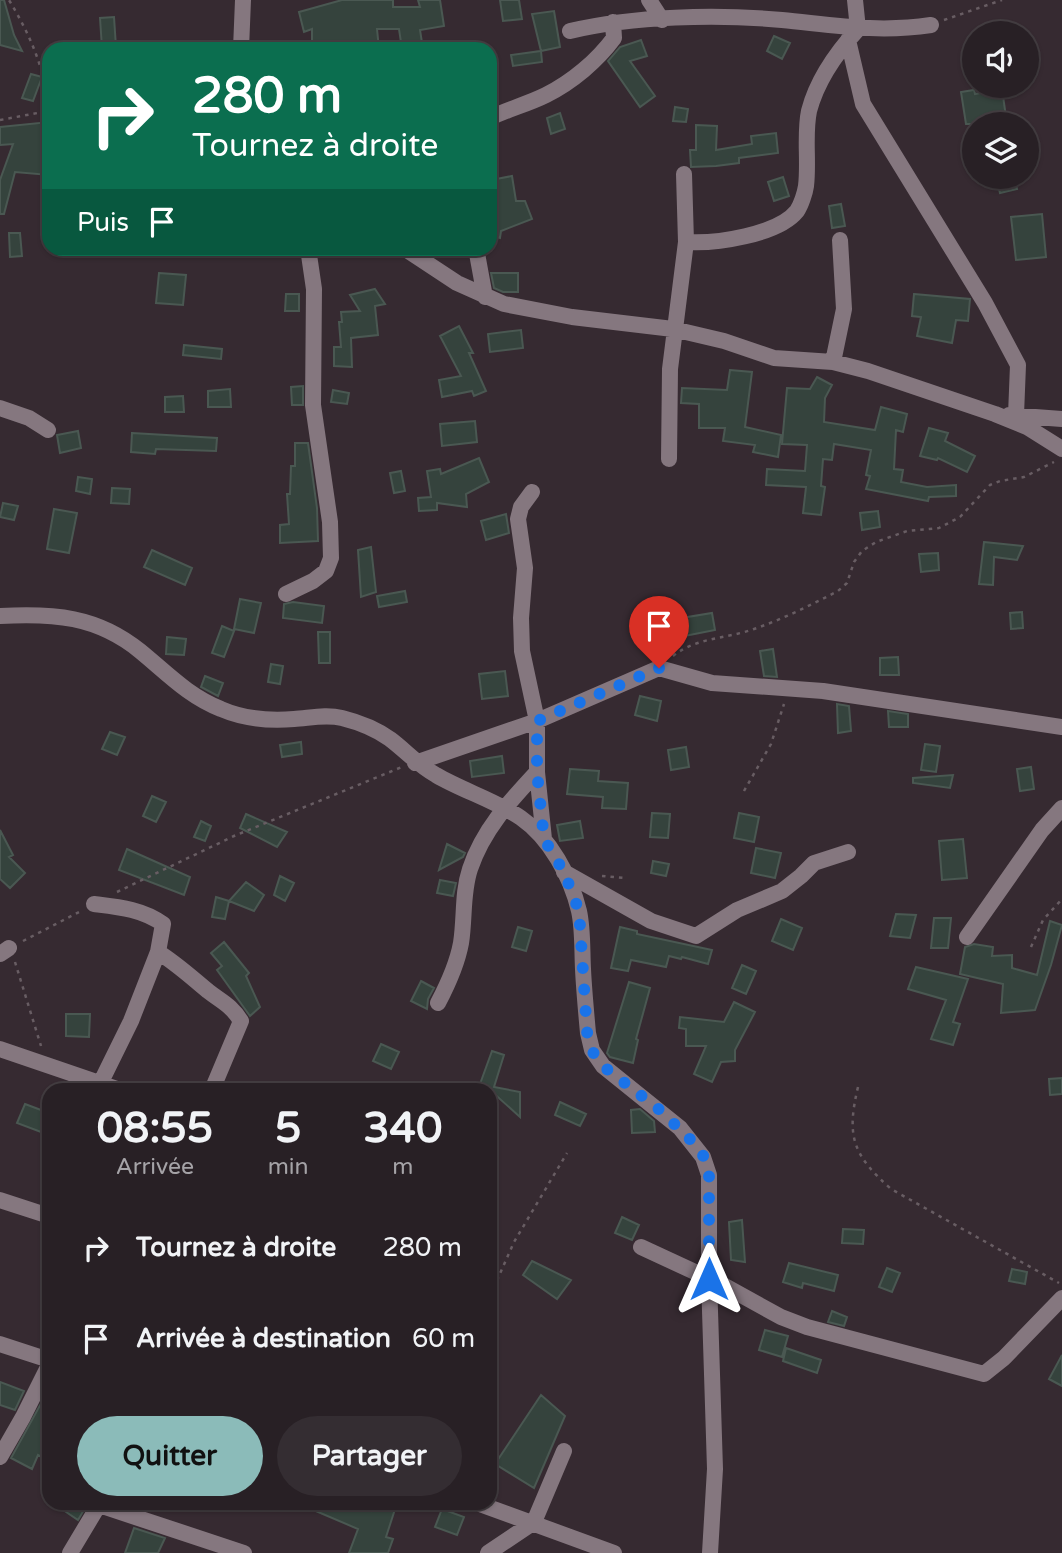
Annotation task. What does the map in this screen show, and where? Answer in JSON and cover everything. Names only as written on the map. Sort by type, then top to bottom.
[{"type":"street","points":[[241,42],[243,0]]},
{"type":"street","points":[[649,0],[662,20]]},
{"type":"street","points":[[855,0],[853,35],[863,104],[985,303],[1018,365],[1016,415]]},
{"type":"street","points":[[570,31],[613,22],[736,17],[853,35],[931,25]]},
{"type":"street","points":[[497,115],[548,94],[568,82],[611,43],[615,32],[613,22]]},
{"type":"street","points":[[686,242],[715,243],[733,239],[775,226],[796,211],[806,189],[809,113],[826,71],[853,35]]},
{"type":"street","points":[[669,459],[668,395],[673,329],[686,242],[684,174]]},
{"type":"street","points":[[833,362],[844,309],[840,240]]},
{"type":"street","points":[[286,594],[326,571],[331,558],[330,522],[313,405],[314,289],[309,256]]},
{"type":"street","points":[[415,256],[485,297],[534,310],[673,329],[724,341],[774,358],[833,362],[868,371],[1027,427],[1061,454]]},
{"type":"street","points":[[478,256],[485,297]]},
{"type":"street","points":[[0,408],[29,418],[48,430]]},
{"type":"street","points":[[995,414],[1062,419]]},
{"type":"street","points":[[533,492],[522,507],[518,519],[525,568],[521,618],[522,651],[537,721],[537,772],[544,839]]},
{"type":"street","points":[[0,616],[45,614],[81,619],[128,642],[203,702],[251,719],[276,720],[316,716],[338,717],[356,722],[389,738],[415,763],[464,790],[505,808],[533,827],[544,839],[564,872],[579,911],[587,1032],[592,1051],[603,1066],[680,1128],[704,1157],[709,1175],[709,1279],[715,1469],[710,1553]]},
{"type":"street","points":[[415,763],[537,721],[659,668],[712,683],[790,687],[1062,727]]},
{"type":"street","points":[[438,1003],[457,960],[470,870],[479,845],[491,825],[537,772]]},
{"type":"street","points":[[967,937],[1042,830],[1062,808]]},
{"type":"street","points":[[564,872],[651,921],[696,936],[737,910],[782,891],[814,863],[848,852]]},
{"type":"street","points":[[94,904],[133,909],[152,916],[163,924],[158,952],[131,1021],[100,1083]]},
{"type":"street","points":[[158,952],[232,1007],[242,1021],[215,1083]]},
{"type":"street","points":[[0,1049],[97,1083]]},
{"type":"street","points":[[0,1200],[42,1214]]},
{"type":"street","points":[[641,1247],[781,1317],[823,1333],[984,1374],[1004,1358],[1062,1298]]},
{"type":"street","points":[[0,1344],[42,1360]]},
{"type":"street","points":[[0,1457],[42,1378]]},
{"type":"street","points":[[488,1553],[534,1522],[564,1451]]},
{"type":"street","points":[[70,1553],[96,1510]]},
{"type":"street","points":[[118,1510],[244,1553]]},
{"type":"street","points":[[497,1510],[614,1553]]},
{"type":"path","points":[[9,0],[27,31],[42,68]]},
{"type":"path","points":[[931,25],[1002,0]]},
{"type":"path","points":[[0,120],[42,112]]},
{"type":"path","points":[[682,649],[704,640],[752,630],[828,596],[847,583],[854,562],[862,551],[876,542],[907,531],[939,528],[960,517],[990,485],[1037,472],[1061,454]]},
{"type":"path","points":[[744,791],[771,744],[790,687]]},
{"type":"path","points":[[117,892],[234,836],[388,771],[415,763]]},
{"type":"path","points":[[1031,947],[1043,920],[1062,899]]},
{"type":"path","points":[[46,1066],[29,1004],[5,951],[94,904]]},
{"type":"path","points":[[859,1087],[851,1116],[854,1142],[869,1170],[891,1189],[1062,1285]]},
{"type":"path","points":[[497,1280],[514,1242],[566,1153]]},
{"type":"building","points":[[0,0],[4,0],[14,35],[22,51],[0,45]]},
{"type":"building","points":[[342,0],[393,0],[393,7],[420,7],[418,0],[440,0],[444,26],[420,30],[422,42],[401,42],[399,29],[377,29],[378,42],[312,42],[312,29],[304,32],[299,12]]},
{"type":"building","points":[[500,0],[519,0],[522,19],[503,21]]},
{"type":"building","points":[[554,11],[560,47],[541,51],[532,14]]},
{"type":"building","points":[[114,17],[116,42],[102,42],[100,18]]},
{"type":"building","points":[[774,36],[790,43],[782,59],[767,51]]},
{"type":"building","points":[[641,40],[647,56],[630,61],[655,96],[640,107],[608,61],[620,47]]},
{"type":"building","points":[[541,51],[542,62],[513,66],[511,55]]},
{"type":"building","points":[[31,74],[42,77],[33,101],[22,98]]},
{"type":"building","points":[[961,92],[962,98],[1003,98],[1005,112],[964,112]]},
{"type":"building","points":[[675,107],[688,109],[686,122],[673,121]]},
{"type":"building","points":[[560,113],[565,129],[551,134],[547,118]]},
{"type":"building","points":[[42,123],[42,174],[15,172],[4,214],[0,214],[0,180],[13,144],[0,145],[0,127]]},
{"type":"building","points":[[696,125],[717,126],[716,150],[752,144],[751,136],[776,133],[778,153],[739,158],[739,163],[691,167],[690,150],[696,150]]},
{"type":"building","points":[[512,176],[516,201],[525,201],[532,219],[501,231],[500,238],[497,237],[497,179]]},
{"type":"building","points":[[783,177],[789,196],[774,201],[768,182]]},
{"type":"building","points":[[999,189],[1017,189],[1000,193]]},
{"type":"building","points":[[841,204],[845,226],[832,228],[829,206]]},
{"type":"building","points":[[1042,214],[1046,257],[1016,260],[1011,217]]},
{"type":"building","points":[[9,233],[20,233],[22,256],[10,257]]},
{"type":"building","points":[[159,273],[186,275],[183,305],[156,303]]},
{"type":"building","points":[[491,273],[518,273],[518,292],[503,292],[494,288]]},
{"type":"building","points":[[375,289],[385,304],[375,306],[378,335],[351,338],[352,367],[334,366],[334,347],[341,347],[341,312],[360,311],[350,295]]},
{"type":"building","points":[[286,294],[299,294],[299,311],[285,311]]},
{"type":"building","points":[[914,294],[970,299],[968,321],[956,320],[952,343],[917,336],[921,317],[912,316]]},
{"type":"building","points":[[459,326],[473,353],[469,353],[486,391],[474,396],[472,391],[442,397],[439,380],[461,376],[440,336]]},
{"type":"building","points":[[521,330],[523,348],[490,352],[488,334]]},
{"type":"building","points":[[184,345],[222,349],[221,359],[183,355]]},
{"type":"building","points":[[730,370],[752,372],[745,427],[781,435],[778,457],[753,452],[755,445],[723,441],[725,428],[699,428],[699,404],[681,403],[682,388],[727,390]]},
{"type":"building","points":[[817,377],[832,385],[825,398],[824,422],[875,430],[881,407],[907,414],[903,432],[896,430],[894,469],[903,470],[901,482],[927,487],[956,485],[956,496],[929,497],[928,501],[866,489],[870,476],[866,475],[871,450],[834,444],[832,460],[823,459],[821,486],[825,487],[821,515],[803,513],[806,487],[766,485],[767,469],[805,471],[807,445],[782,444],[787,388],[810,389]]},
{"type":"building","points":[[303,386],[303,405],[292,405],[291,387]]},
{"type":"building","points":[[230,389],[231,407],[208,407],[208,391]]},
{"type":"building","points":[[333,390],[349,393],[347,404],[331,402]]},
{"type":"building","points":[[183,396],[184,412],[165,412],[165,397]]},
{"type":"building","points":[[475,421],[477,442],[442,446],[440,424]]},
{"type":"building","points":[[929,428],[948,433],[945,441],[975,456],[967,472],[938,458],[920,456]]},
{"type":"building","points":[[78,431],[81,448],[60,453],[57,435]]},
{"type":"building","points":[[132,433],[217,438],[216,451],[156,449],[155,454],[131,452]]},
{"type":"building","points":[[295,443],[308,443],[317,508],[318,541],[280,543],[280,525],[289,524],[287,494],[290,494],[291,466],[295,466]]},
{"type":"building","points":[[479,458],[489,482],[466,494],[467,507],[437,503],[437,510],[419,511],[418,498],[431,497],[427,471],[440,469],[441,474]]},
{"type":"building","points":[[401,471],[405,491],[394,493],[390,473]]},
{"type":"building","points":[[78,477],[92,479],[90,494],[76,491]]},
{"type":"building","points":[[112,488],[130,489],[129,504],[111,503]]},
{"type":"building","points":[[3,503],[18,506],[14,520],[0,517]]},
{"type":"building","points":[[54,509],[77,513],[69,553],[47,549]]},
{"type":"building","points":[[878,511],[880,527],[862,530],[860,513]]},
{"type":"building","points":[[506,514],[509,533],[486,540],[481,521]]},
{"type":"building","points":[[984,542],[1023,546],[1017,560],[994,557],[993,585],[979,584]]},
{"type":"building","points":[[371,547],[376,592],[361,597],[358,550]]},
{"type":"building","points":[[152,550],[192,568],[185,585],[144,567]]},
{"type":"building","points":[[938,553],[939,570],[921,572],[919,554]]},
{"type":"building","points":[[405,591],[407,602],[379,607],[377,596]]},
{"type":"building","points":[[240,599],[261,603],[254,633],[234,629]]},
{"type":"building","points":[[293,602],[324,606],[322,623],[283,618],[284,604]]},
{"type":"building","points":[[1022,612],[1023,628],[1011,629],[1010,613]]},
{"type":"building","points":[[712,613],[715,630],[644,644],[640,621],[668,615],[669,620]]},
{"type":"building","points":[[222,626],[234,631],[224,657],[212,653]]},
{"type":"building","points":[[318,632],[330,632],[330,663],[319,663]]},
{"type":"building","points":[[167,637],[186,639],[184,655],[166,654]]},
{"type":"building","points":[[773,649],[777,677],[764,676],[760,651]]},
{"type":"building","points":[[898,657],[899,675],[880,675],[880,658]]},
{"type":"building","points":[[271,664],[283,666],[280,684],[268,682]]},
{"type":"building","points":[[505,671],[508,696],[482,699],[479,674]]},
{"type":"building","points":[[205,676],[223,683],[218,696],[201,687]]},
{"type":"building","points":[[640,696],[661,701],[657,721],[635,715]]},
{"type":"building","points":[[837,704],[849,706],[851,731],[838,733]]},
{"type":"building","points":[[888,711],[908,714],[908,727],[889,727]]},
{"type":"building","points":[[110,732],[125,737],[117,755],[102,749]]},
{"type":"building","points":[[301,742],[302,754],[282,757],[280,745]]},
{"type":"building","points":[[925,744],[940,746],[936,772],[921,770]]},
{"type":"building","points":[[686,747],[689,767],[671,770],[668,750]]},
{"type":"building","points":[[502,756],[504,773],[472,777],[470,761]]},
{"type":"building","points":[[1031,767],[1034,789],[1020,791],[1017,769]]},
{"type":"building","points":[[570,769],[599,771],[598,781],[628,783],[626,809],[602,808],[603,797],[567,794]]},
{"type":"building","points":[[953,775],[950,788],[913,783],[913,778]]},
{"type":"building","points":[[152,796],[166,802],[156,822],[143,816]]},
{"type":"building","points":[[652,813],[670,814],[668,838],[650,837]]},
{"type":"building","points":[[739,813],[759,817],[754,842],[734,838]]},
{"type":"building","points":[[246,814],[287,832],[277,847],[240,828]]},
{"type":"building","points":[[201,821],[211,826],[205,841],[194,837]]},
{"type":"building","points":[[580,821],[583,838],[560,841],[557,825]]},
{"type":"building","points":[[0,830],[13,855],[9,857],[25,873],[10,888],[0,879]]},
{"type":"building","points":[[963,839],[967,878],[942,880],[939,841]]},
{"type":"building","points":[[447,844],[465,853],[463,857],[439,870]]},
{"type":"building","points":[[756,848],[781,853],[775,878],[751,873]]},
{"type":"building","points":[[127,849],[190,877],[184,895],[119,870]]},
{"type":"building","points":[[653,861],[669,864],[666,876],[651,873]]},
{"type":"building","points":[[280,876],[294,883],[285,901],[274,895]]},
{"type":"building","points":[[440,880],[456,883],[453,896],[437,893]]},
{"type":"building","points":[[246,882],[264,895],[254,911],[229,901]]},
{"type":"building","points":[[216,897],[229,901],[225,919],[212,917]]},
{"type":"building","points":[[896,914],[916,915],[910,938],[890,936]]},
{"type":"building","points":[[934,918],[951,918],[948,948],[931,948]]},
{"type":"building","points":[[781,919],[802,928],[793,950],[772,941]]},
{"type":"building","points":[[1050,921],[1062,925],[1035,1010],[1001,1013],[1003,984],[960,974],[965,947],[974,944],[993,947],[992,956],[1012,955],[1012,968],[1037,975]]},
{"type":"building","points":[[518,927],[532,931],[526,951],[512,947]]},
{"type":"building","points":[[620,927],[637,931],[637,934],[712,950],[708,964],[669,956],[666,967],[631,960],[628,971],[611,968]]},
{"type":"building","points":[[224,942],[249,973],[246,976],[260,1007],[250,1016],[217,970],[222,966],[211,953]]},
{"type":"building","points":[[742,965],[756,971],[746,994],[732,988]]},
{"type":"building","points":[[916,967],[968,979],[953,1022],[960,1024],[953,1045],[931,1039],[946,1000],[908,989]]},
{"type":"building","points":[[421,981],[434,988],[428,999],[427,1009],[411,1001]]},
{"type":"building","points":[[629,982],[650,988],[636,1039],[638,1040],[633,1063],[610,1057],[607,1053]]},
{"type":"building","points":[[734,1002],[755,1012],[735,1050],[735,1061],[721,1062],[712,1082],[694,1074],[706,1046],[686,1046],[686,1029],[679,1028],[680,1017],[724,1022]]},
{"type":"building","points":[[66,1014],[90,1014],[89,1037],[66,1036]]},
{"type":"building","points":[[381,1044],[399,1052],[391,1069],[373,1061]]},
{"type":"building","points":[[492,1051],[504,1055],[495,1083],[480,1083]]},
{"type":"building","points":[[1062,1078],[1062,1094],[1050,1095],[1049,1079]]},
{"type":"building","points":[[497,1088],[520,1092],[520,1117],[497,1096]]},
{"type":"building","points":[[560,1102],[586,1114],[580,1126],[555,1115]]},
{"type":"building","points":[[25,1104],[42,1110],[42,1132],[17,1123]]},
{"type":"building","points":[[640,1109],[654,1121],[655,1132],[632,1133],[631,1110]]},
{"type":"building","points":[[622,1217],[639,1225],[632,1240],[615,1233]]},
{"type":"building","points":[[742,1220],[745,1262],[731,1260],[729,1222]]},
{"type":"building","points":[[843,1229],[864,1230],[863,1244],[842,1243]]},
{"type":"building","points":[[532,1261],[571,1280],[557,1299],[523,1275]]},
{"type":"building","points":[[789,1263],[838,1275],[834,1291],[803,1283],[802,1288],[783,1282]]},
{"type":"building","points":[[887,1268],[900,1273],[892,1292],[879,1287]]},
{"type":"building","points":[[1012,1269],[1027,1272],[1025,1284],[1009,1281]]},
{"type":"building","points":[[832,1311],[847,1317],[844,1326],[828,1322]]},
{"type":"building","points":[[765,1330],[788,1336],[782,1357],[759,1350]]},
{"type":"building","points":[[786,1348],[821,1360],[817,1373],[783,1361]]},
{"type":"building","points":[[1062,1355],[1062,1386],[1049,1379]]},
{"type":"building","points":[[0,1382],[24,1391],[15,1410],[0,1405]]},
{"type":"building","points":[[541,1395],[565,1416],[534,1488],[497,1465],[497,1461]]},
{"type":"building","points":[[42,1402],[42,1457],[38,1455],[32,1469],[11,1458]]},
{"type":"building","points":[[63,1510],[84,1510],[78,1520]]},
{"type":"building","points":[[313,1510],[395,1510],[386,1537],[393,1539],[388,1553],[349,1553],[358,1529]]},
{"type":"building","points":[[442,1510],[464,1517],[457,1535],[435,1527]]},
{"type":"building","points":[[134,1528],[165,1538],[158,1553],[125,1553]]},
{"type":"route","points":[[659,668],[537,721],[539,797],[544,839],[564,872],[579,911],[587,1032],[592,1051],[603,1066],[680,1128],[704,1157],[709,1175],[709,1279]]}]
